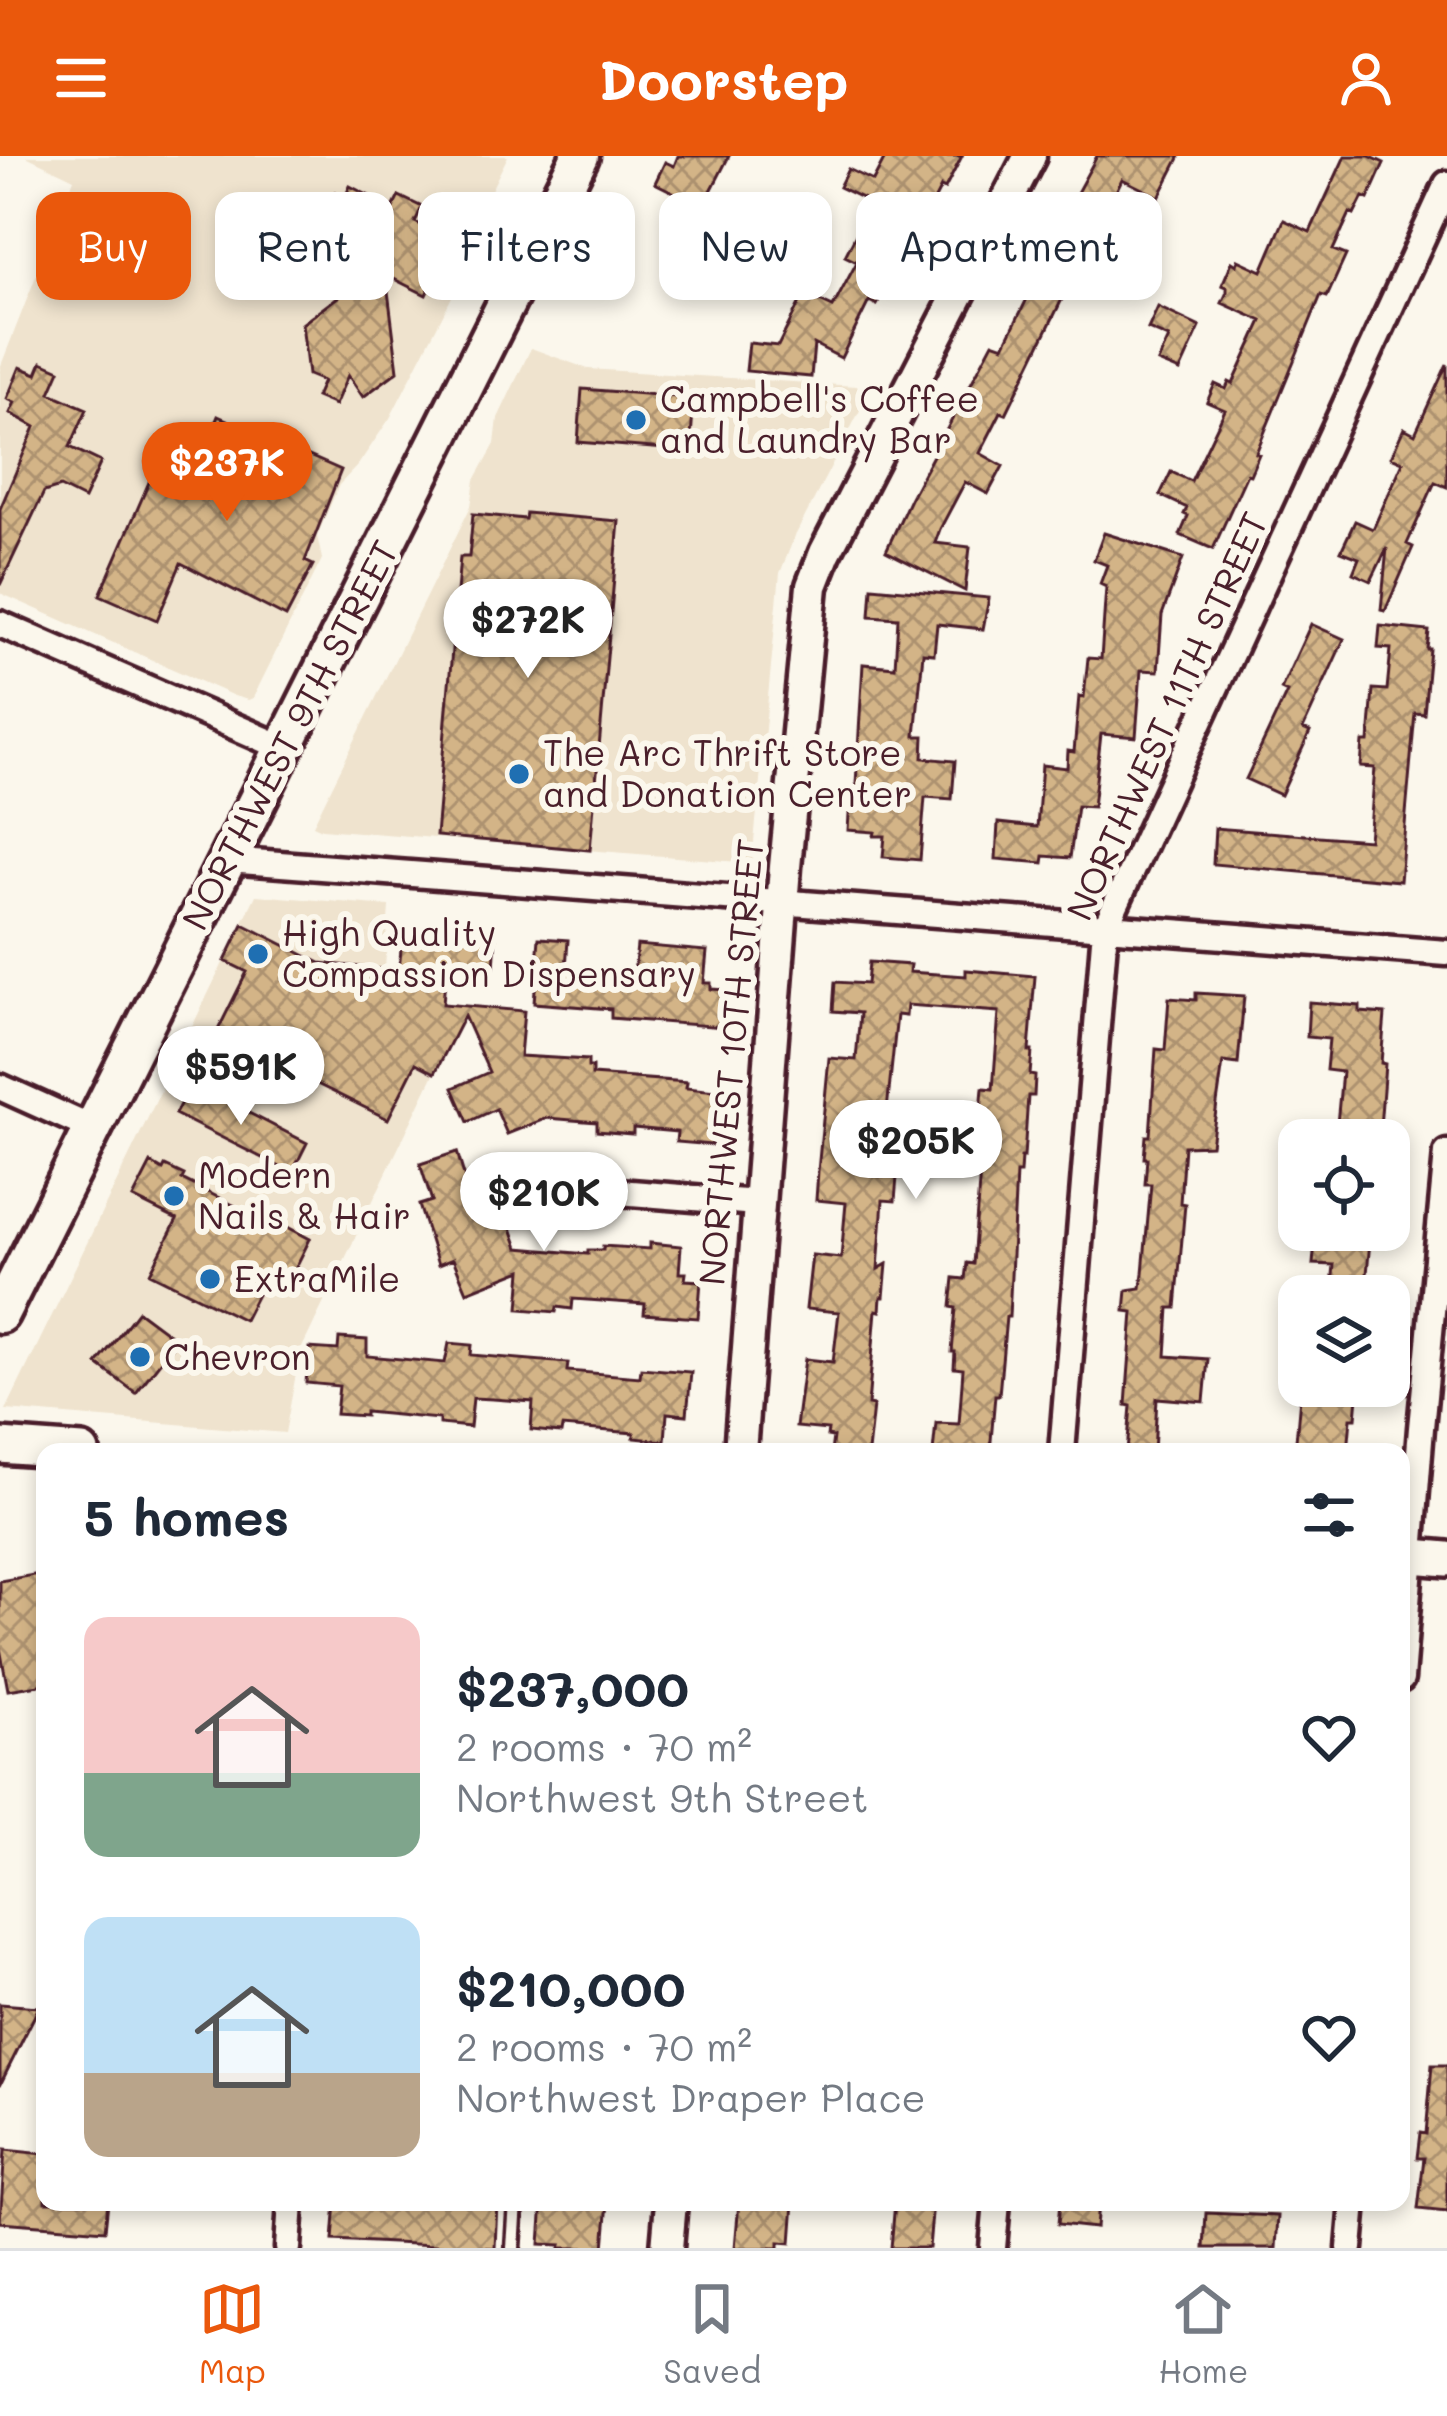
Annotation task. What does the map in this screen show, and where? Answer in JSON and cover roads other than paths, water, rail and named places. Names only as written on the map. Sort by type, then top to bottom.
[{"type":"main road","name":"NORTHWEST 9TH STREET","points":[[0,1314],[580,156]]},
{"type":"main road","points":[[0,1446],[36,1449]]},
{"type":"main road","points":[[1410,1556],[1447,1559]]},
{"type":"street","name":"NORTHWEST 10TH STREET","points":[[741,1443],[812,586],[1030,156]]},
{"type":"street","name":"NORTHWEST 11TH STREET","points":[[1064,1443],[1105,928],[1447,184]]},
{"type":"street","points":[[0,624],[284,748]]},
{"type":"street","points":[[228,860],[1447,953]]},
{"type":"street","points":[[0,1088],[93,1129]]},
{"type":"street","points":[[1410,1517],[1447,1153]]},
{"type":"street","points":[[568,1188],[757,1203]]},
{"type":"street","points":[[288,2248],[290,2211]]},
{"type":"street","points":[[667,2248],[670,2211]]},
{"type":"street","points":[[993,2248],[996,2211]]},
{"type":"street","points":[[1350,2248],[1353,2211]]},
{"type":"lane","points":[[513,2248],[515,2211]]},
{"type":"place","name":"Campbell's Coffee and Laundry Bar","points":[[636,420]]},
{"type":"place","name":"The Arc Thrift Store and Donation Center","points":[[519,774]]},
{"type":"place","name":"High Quality Compassion Dispensary","points":[[258,954]]},
{"type":"place","name":"Modern Nails & Hair","points":[[174,1196]]},
{"type":"place","name":"ExtraMile","points":[[210,1279]]},
{"type":"place","name":"Chevron","points":[[140,1357]]}]
